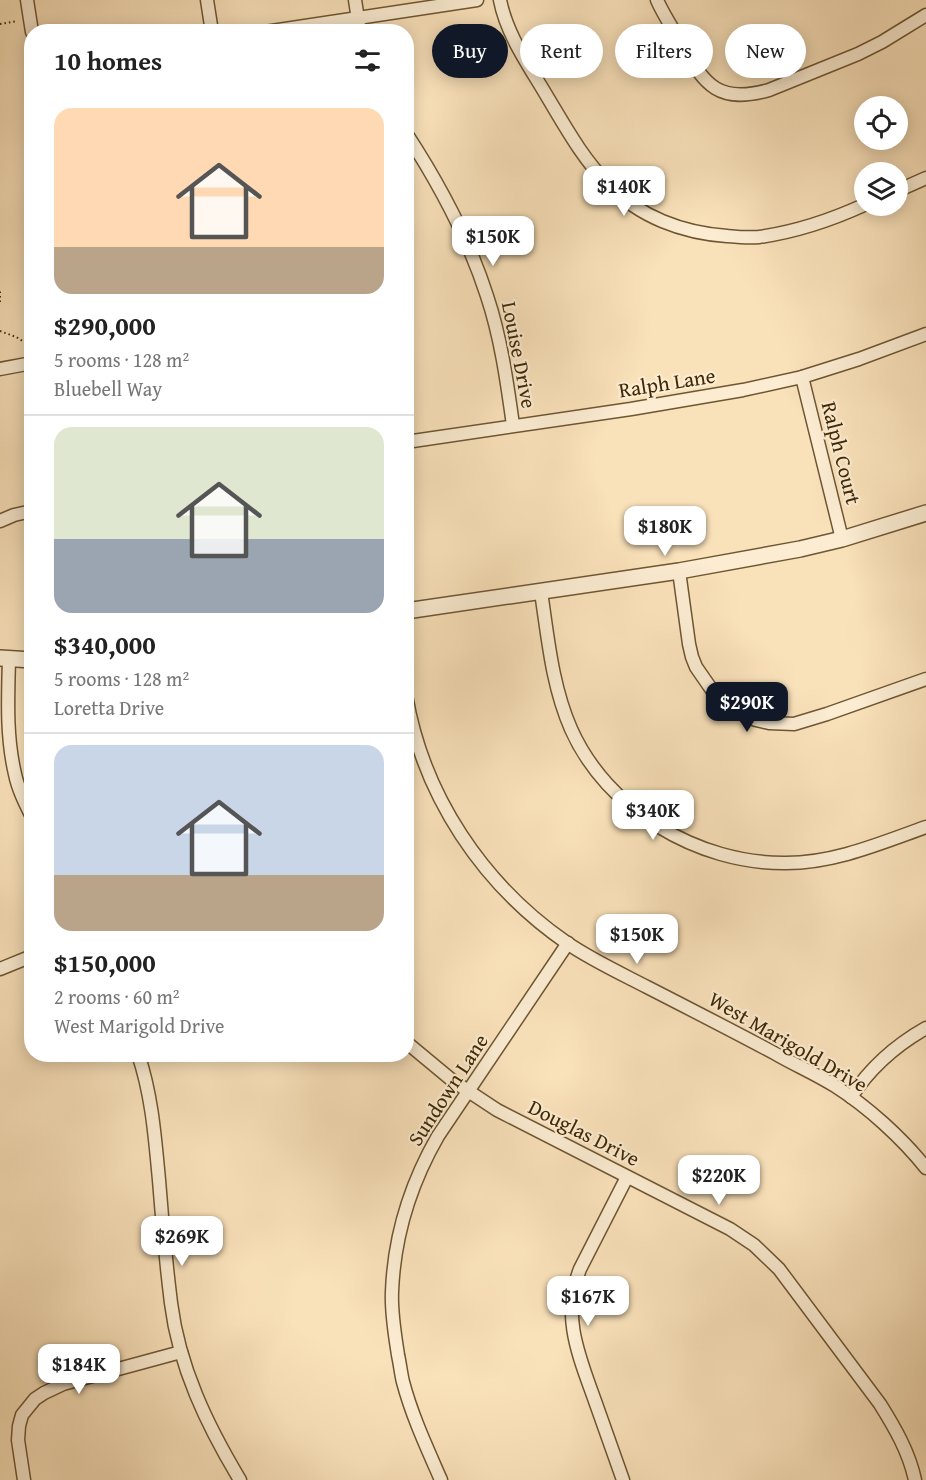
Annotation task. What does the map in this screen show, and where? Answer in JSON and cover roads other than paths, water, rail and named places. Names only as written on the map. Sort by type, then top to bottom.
[{"type":"street","points":[[27,0],[31,24]]},
{"type":"street","points":[[207,0],[211,24]]},
{"type":"street","points":[[355,0],[358,24]]},
{"type":"street","points":[[318,24],[477,0]]},
{"type":"street","points":[[500,0],[502,12],[511,33],[565,128],[582,153],[610,186],[650,215],[687,230],[743,238],[792,231],[854,209]]},
{"type":"street","points":[[657,0],[703,79],[724,93],[739,95],[769,90],[858,54],[926,15]]},
{"type":"street","name":"Louise Drive","points":[[414,146],[445,196],[478,269],[495,326],[513,426]]},
{"type":"street","points":[[908,186],[926,178]]},
{"type":"street","name":"Ralph Lane","points":[[414,441],[743,390],[802,377],[926,334]]},
{"type":"street","points":[[0,369],[24,364]]},
{"type":"street","name":"Ralph Court","points":[[802,377],[842,539]]},
{"type":"street","points":[[0,522],[24,513]]},
{"type":"street","points":[[414,610],[679,571],[800,549],[842,539],[926,513]]},
{"type":"street","points":[[679,571],[689,644],[696,667],[714,693],[742,714],[769,723],[794,724],[926,679]]},
{"type":"street","points":[[541,592],[550,660],[564,712],[577,741],[612,789],[658,827],[688,843],[728,856],[787,864],[847,855],[926,827]]},
{"type":"street","points":[[24,659],[5,658],[9,740],[15,776],[24,801]]},
{"type":"street","name":"West Marigold Drive","points":[[414,726],[424,764],[454,825],[474,855],[511,896],[533,916],[568,944],[603,964],[835,1086],[871,1113],[908,1147],[926,1168]]},
{"type":"street","name":"Sundown Lane","points":[[441,1480],[415,1421],[402,1380],[395,1335],[392,1291],[401,1229],[410,1198],[429,1151],[568,944]]},
{"type":"street","points":[[0,969],[24,959]]},
{"type":"street","points":[[850,1097],[870,1071],[900,1044],[926,1028]]},
{"type":"street","name":"Douglas Drive","points":[[414,1049],[453,1081],[497,1110],[730,1229],[762,1252],[779,1269],[880,1404],[905,1448],[915,1480]]},
{"type":"street","points":[[140,1062],[152,1113],[171,1305],[181,1352],[205,1417],[240,1480]]},
{"type":"street","points":[[623,1480],[579,1357],[573,1332],[571,1303],[580,1269],[627,1177]]},
{"type":"street","points":[[24,1480],[18,1440],[19,1426],[22,1415],[35,1399],[63,1384],[181,1352]]}]
